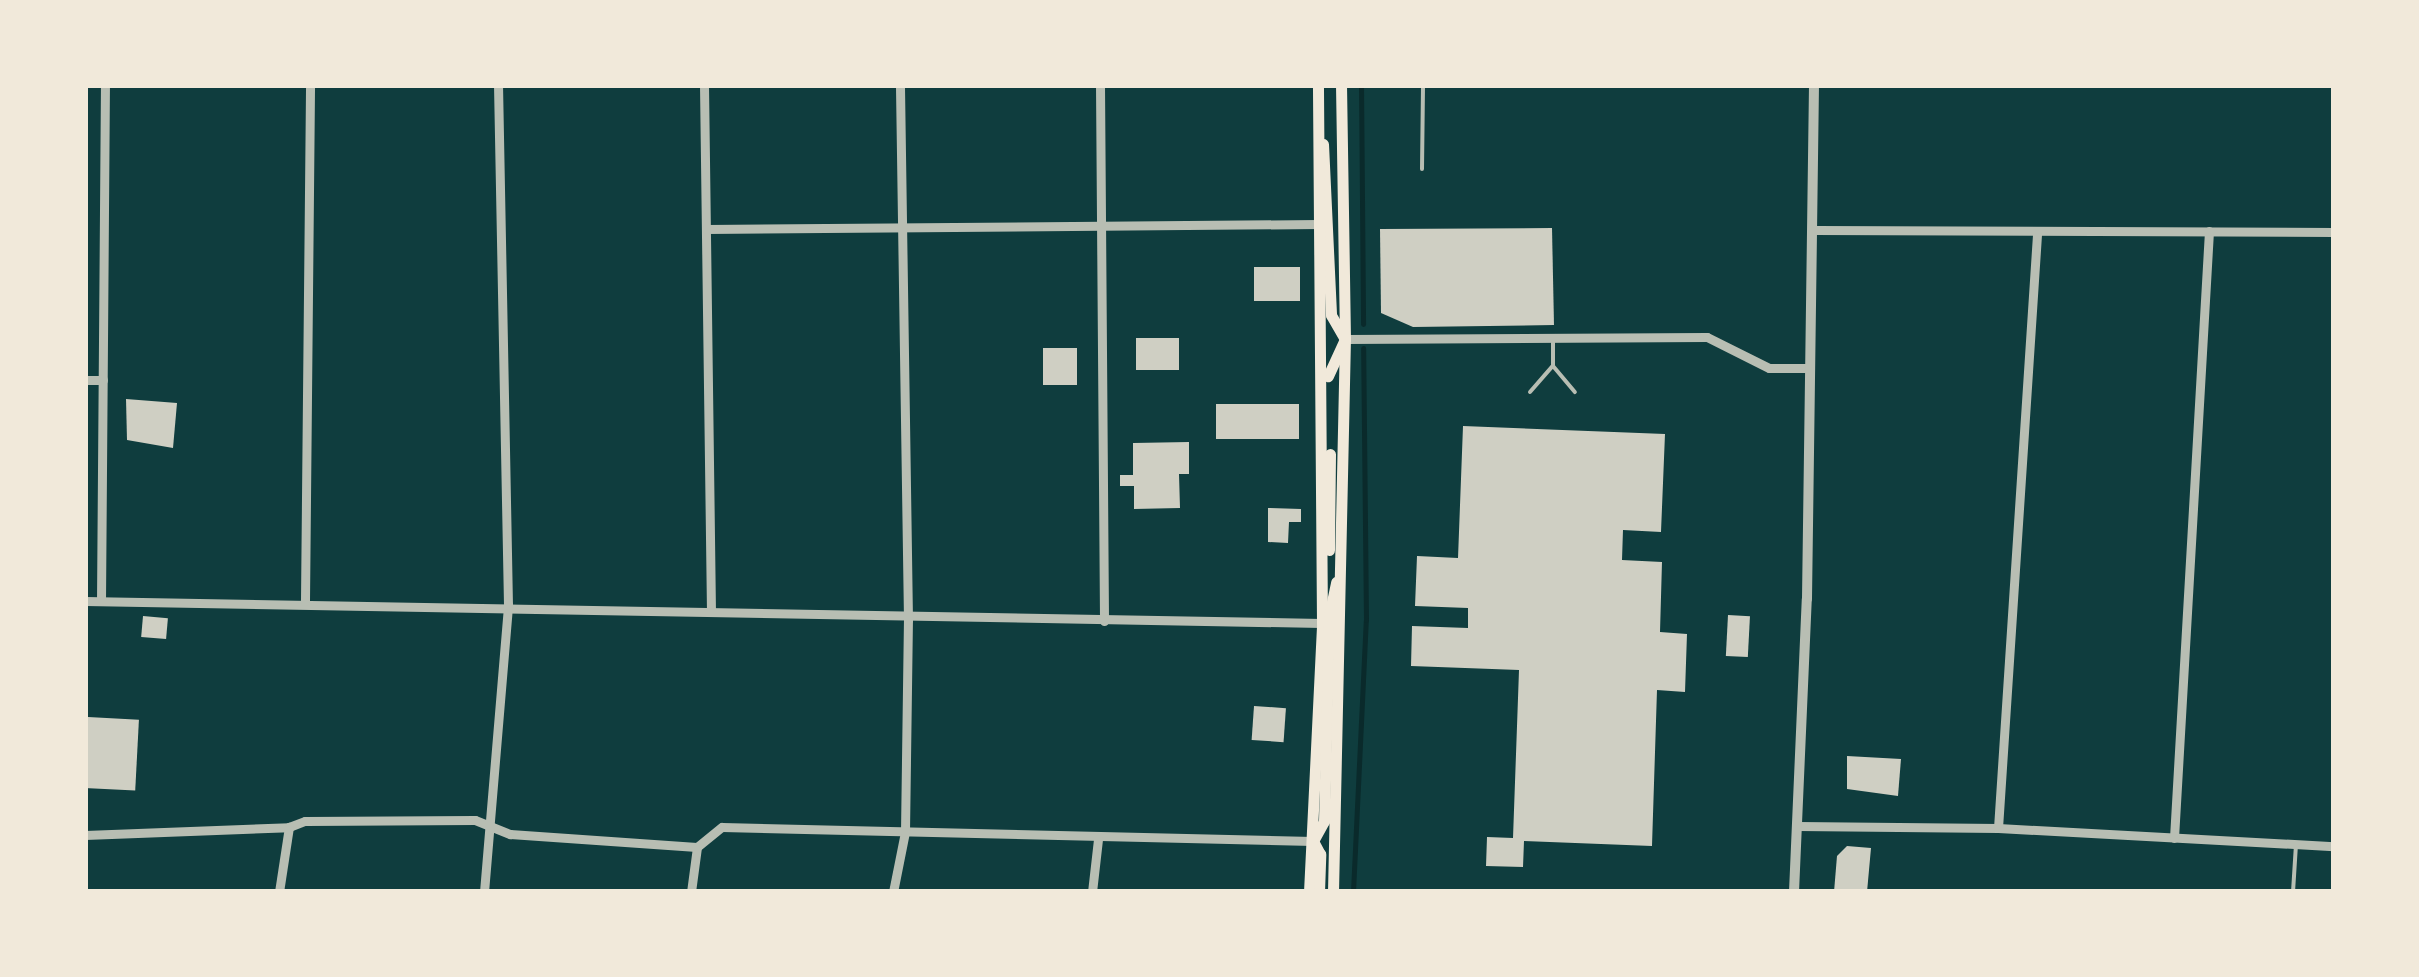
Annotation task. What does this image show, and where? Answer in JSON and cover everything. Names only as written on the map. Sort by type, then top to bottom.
[{"type":"main road","points":[[1309,892],[1322,623],[1318,85]]},
{"type":"main road","points":[[1332,892],[1344,339],[1341,85]]},
{"type":"main road","points":[[1319,126],[1329,175],[1330,315],[1344,339]]},
{"type":"main road","points":[[1322,601],[1330,529],[1329,366],[1344,339]]},
{"type":"main road","points":[[1313,841],[1324,821],[1329,616],[1341,562]]},
{"type":"main road","points":[[1313,841],[1320,854],[1319,892]]},
{"type":"street","points":[[101,601],[105,85]]},
{"type":"street","points":[[305,601],[310,85]]},
{"type":"street","points":[[484,892],[494,824],[508,605],[498,85]]},
{"type":"street","points":[[704,85],[711,610]]},
{"type":"street","points":[[893,892],[904,832],[908,620],[900,85]]},
{"type":"street","points":[[1100,85],[1104,621]]},
{"type":"street","points":[[1794,892],[1816,230],[1814,85]]},
{"type":"street","points":[[706,228],[1104,231],[1319,224]]},
{"type":"street","points":[[1816,230],[2037,234],[2334,232]]},
{"type":"street","points":[[2174,838],[2209,231]]},
{"type":"street","points":[[1998,828],[2037,234]]},
{"type":"street","points":[[1344,339],[1707,337],[1769,368],[1810,368]]},
{"type":"street","points":[[85,380],[103,380]]},
{"type":"street","points":[[85,601],[508,605],[908,620],[1322,623]]},
{"type":"street","points":[[85,835],[289,827],[305,821],[494,824],[510,834],[697,846],[722,828],[1313,841]]},
{"type":"street","points":[[1798,826],[1998,828],[2334,846]]},
{"type":"street","points":[[279,892],[289,827]]},
{"type":"street","points":[[1092,892],[1098,839]]},
{"type":"street","points":[[691,892],[697,846]]},
{"type":"lane","points":[[1422,169],[1423,85]]},
{"type":"lane","points":[[1553,338],[1553,366],[1575,392]]},
{"type":"lane","points":[[1530,392],[1553,366]]},
{"type":"lane","points":[[2293,892],[2296,844]]},
{"type":"building","points":[[1552,228],[1554,325],[1413,327],[1381,313],[1380,229]]},
{"type":"building","points":[[1254,267],[1300,267],[1300,301],[1254,301]]},
{"type":"building","points":[[1136,338],[1179,338],[1179,370],[1136,370]]},
{"type":"building","points":[[1043,348],[1077,348],[1077,385],[1043,385]]},
{"type":"building","points":[[126,399],[177,403],[173,448],[127,440]]},
{"type":"building","points":[[1216,404],[1299,404],[1299,439],[1216,439]]},
{"type":"building","points":[[1463,426],[1665,434],[1661,532],[1623,530],[1622,560],[1662,562],[1660,632],[1687,634],[1685,692],[1657,690],[1652,846],[1524,841],[1523,867],[1486,866],[1487,837],[1513,838],[1519,670],[1411,666],[1412,626],[1468,628],[1468,608],[1415,606],[1417,556],[1458,558]]},
{"type":"building","points":[[1189,442],[1189,474],[1179,474],[1180,508],[1134,509],[1134,486],[1120,486],[1120,475],[1133,475],[1133,443]]},
{"type":"building","points":[[1268,508],[1301,509],[1301,522],[1289,522],[1288,543],[1268,542]]},
{"type":"building","points":[[1728,615],[1750,616],[1748,657],[1726,656]]},
{"type":"building","points":[[143,616],[168,618],[166,639],[141,637]]},
{"type":"building","points":[[1254,706],[1286,708],[1284,742],[1252,740]]},
{"type":"building","points":[[88,717],[139,720],[135,791],[85,788]]},
{"type":"building","points":[[1847,756],[1901,759],[1898,796],[1847,789]]},
{"type":"building","points":[[1847,846],[1871,848],[1867,892],[1834,892],[1837,856]]},
{"type":"waterway","points":[[1361,85],[1363,324]]},
{"type":"waterway","points":[[1353,892],[1366,620],[1363,348]]}]
